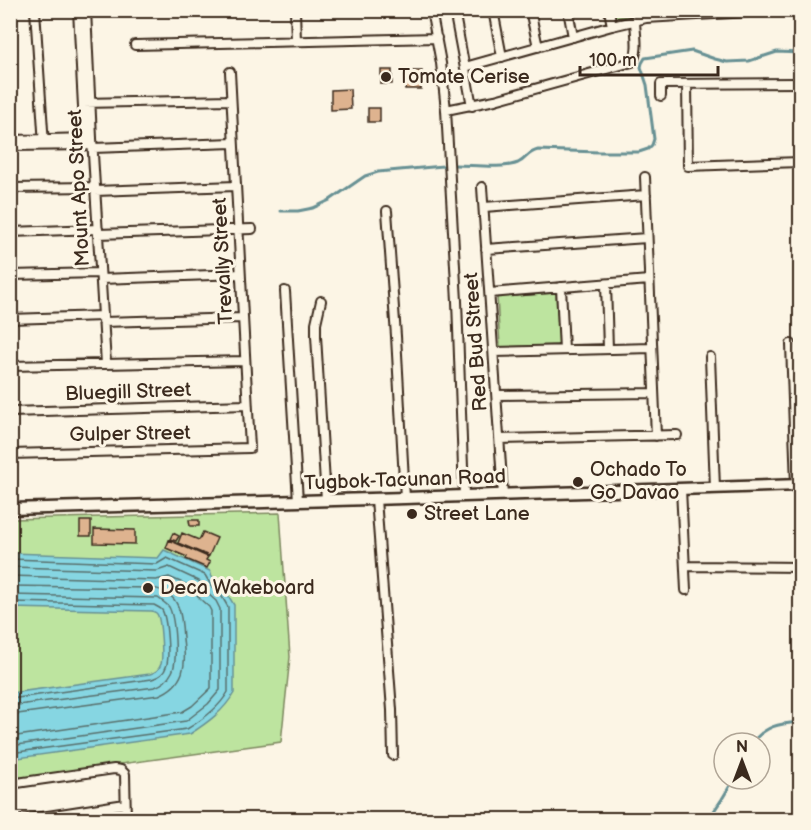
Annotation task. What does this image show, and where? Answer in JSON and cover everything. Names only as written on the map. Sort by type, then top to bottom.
[{"type":"street","points":[[35,10],[44,142]]},
{"type":"street","name":"Mount Apo Street","points":[[78,10],[87,103]]},
{"type":"street","name":"Mount Apo Street","points":[[86,10],[89,143],[95,189],[106,364]]},
{"type":"street","points":[[295,10],[297,41]]},
{"type":"street","points":[[432,10],[446,110],[458,301],[464,495]]},
{"type":"street","points":[[454,10],[472,106]]},
{"type":"street","points":[[493,10],[502,57]]},
{"type":"street","points":[[530,10],[538,47]]},
{"type":"street","points":[[568,10],[573,37]]},
{"type":"street","points":[[609,10],[612,26]]},
{"type":"street","points":[[465,67],[665,13],[784,10]]},
{"type":"street","points":[[446,110],[472,106],[632,62],[636,53],[634,20]]},
{"type":"street","points":[[135,45],[437,38]]},
{"type":"street","name":"Trevally Street","points":[[230,72],[250,448]]},
{"type":"street","points":[[661,96],[661,84],[801,83]]},
{"type":"street","points":[[687,84],[688,166],[801,162]]},
{"type":"street","points":[[87,103],[231,100]]},
{"type":"street","points":[[10,140],[89,143],[233,143]]},
{"type":"street","points":[[10,146],[44,142]]},
{"type":"street","points":[[645,177],[656,436]]},
{"type":"street","points":[[10,188],[236,186]]},
{"type":"street","name":"Red Bud Street","points":[[482,187],[503,495]]},
{"type":"street","points":[[484,207],[645,195]]},
{"type":"street","points":[[387,211],[405,498]]},
{"type":"street","points":[[10,232],[252,229]]},
{"type":"street","points":[[486,249],[647,238]]},
{"type":"street","points":[[10,275],[240,274]]},
{"type":"street","points":[[490,293],[649,280]]},
{"type":"street","points":[[606,284],[608,349]]},
{"type":"street","points":[[561,287],[564,350]]},
{"type":"street","points":[[285,291],[298,501]]},
{"type":"street","points":[[321,300],[316,336],[326,500]]},
{"type":"street","points":[[10,319],[243,318]]},
{"type":"street","points":[[791,344],[798,485]]},
{"type":"street","points":[[494,352],[652,348]]},
{"type":"street","points":[[710,357],[714,488]]},
{"type":"street","points":[[10,366],[245,362]]},
{"type":"street","points":[[496,395],[654,393]]},
{"type":"street","name":"Bluegill Street","points":[[10,412],[247,405]]},
{"type":"street","points":[[500,439],[677,435]]},
{"type":"street","name":"Gulper Street","points":[[10,454],[250,448]]},
{"type":"street","name":"Tugbok-Tacunan Road","points":[[10,509],[798,485]]},
{"type":"street","points":[[681,489],[686,590]]},
{"type":"street","points":[[376,499],[394,732],[393,755]]},
{"type":"street","points":[[686,566],[801,567]]},
{"type":"street","points":[[10,784],[114,769],[121,770],[125,774],[126,819]]},
{"type":"street","points":[[22,819],[125,804]]},
{"type":"green space","points":[[614,10],[659,11],[616,18]]},
{"type":"green space","points":[[556,293],[559,345],[500,347],[497,297]]},
{"type":"green space","name":"Deca Wakeboard","points":[[280,513],[290,657],[281,742],[11,779],[10,519]]},
{"type":"water","points":[[164,550],[210,571],[212,577],[225,590],[234,605],[234,693],[230,699],[215,716],[190,734],[11,759],[11,693],[150,674],[159,668],[162,654],[158,617],[152,611],[11,608],[11,553],[158,558]]},
{"type":"building","points":[[381,70],[392,70],[392,84],[381,84]]},
{"type":"building","points":[[410,71],[422,71],[421,89],[405,89],[405,77],[410,77]]},
{"type":"building","points":[[350,89],[351,109],[331,110],[331,90]]},
{"type":"building","points":[[368,108],[380,108],[380,122],[368,122]]},
{"type":"building","points":[[189,520],[199,520],[199,526],[190,526]]},
{"type":"building","points":[[80,521],[91,521],[91,536],[80,536]]},
{"type":"building","points":[[94,529],[135,530],[135,544],[94,543]]},
{"type":"building","points":[[203,532],[217,538],[209,556],[178,543],[182,533],[199,540]]},
{"type":"building","points":[[173,533],[179,536],[176,541],[170,539]]},
{"type":"building","points":[[169,540],[208,557],[206,560],[210,562],[207,568],[166,548]]},
{"type":"waterway","points":[[455,165],[511,165],[538,150],[639,152],[648,149],[654,139],[647,85],[641,67],[645,58],[692,51],[727,62],[749,61],[777,52],[800,53]]},
{"type":"waterway","points":[[281,211],[313,208],[330,200],[365,176],[378,172],[443,166]]},
{"type":"waterway","points":[[764,731],[773,726],[800,722]]},
{"type":"waterway","points":[[708,820],[727,791]]},
{"type":"place","name":"Tomate Cerise","points":[[386,77]]},
{"type":"place","name":"Ochado To Go Davao","points":[[578,482]]},
{"type":"place","name":"Street Lane","points":[[412,514]]},
{"type":"place","name":"Deca Wakeboard","points":[[148,588]]}]
